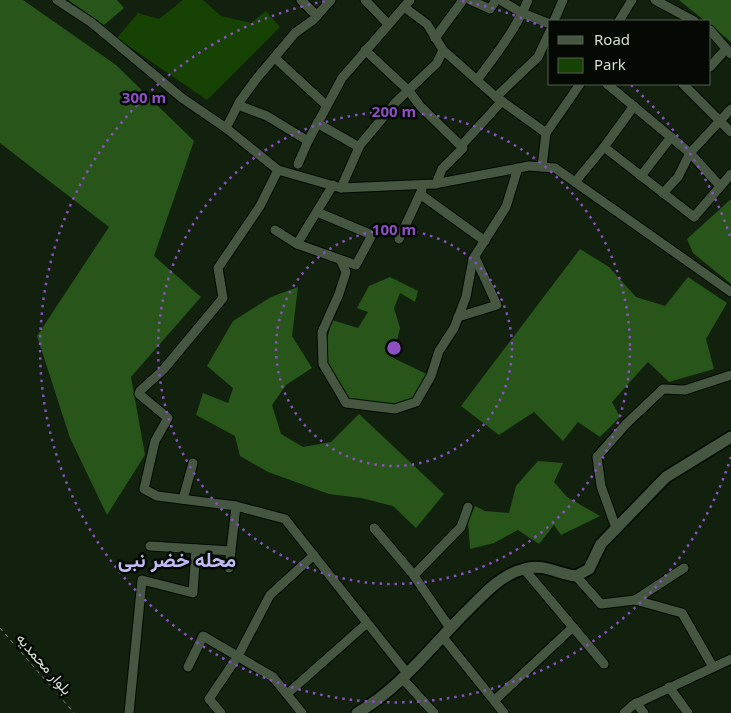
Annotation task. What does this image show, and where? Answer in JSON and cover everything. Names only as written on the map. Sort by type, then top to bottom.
[{"type":"street","points":[[57,0],[92,23],[182,98],[226,128],[278,170],[337,187],[436,184],[518,168],[555,168],[731,292]]},
{"type":"street","points":[[301,0],[317,16]]},
{"type":"street","points":[[226,128],[238,105],[257,78],[295,34],[317,16],[331,0]]},
{"type":"street","points":[[365,0],[388,24]]},
{"type":"street","points":[[435,38],[463,0]]},
{"type":"street","points":[[470,0],[490,9],[498,0],[522,13],[548,23]]},
{"type":"street","points":[[477,80],[500,48],[528,0]]},
{"type":"street","points":[[554,20],[563,0]]},
{"type":"street","points":[[620,20],[632,0]]},
{"type":"street","points":[[655,0],[672,4],[680,18]]},
{"type":"street","points":[[298,164],[326,105],[342,78],[407,3],[427,24],[443,50],[499,99],[546,133]]},
{"type":"street","points":[[711,31],[729,52],[711,65]]},
{"type":"street","points":[[436,184],[442,169],[463,148],[461,146],[499,99],[538,57],[548,35]]},
{"type":"street","points":[[365,50],[409,91],[420,106],[461,146]]},
{"type":"street","points":[[297,244],[317,212],[337,187],[359,147],[396,102],[436,63],[443,50]]},
{"type":"street","points":[[275,58],[326,105]]},
{"type":"street","points":[[542,167],[546,133],[579,85]]},
{"type":"street","points":[[608,85],[690,153],[720,186]]},
{"type":"street","points":[[688,86],[731,132]]},
{"type":"street","points":[[238,105],[267,116],[308,141]]},
{"type":"street","points":[[576,182],[634,106]]},
{"type":"street","points":[[663,193],[678,177],[690,153],[731,109]]},
{"type":"street","points":[[318,123],[359,147]]},
{"type":"street","points":[[641,176],[671,137]]},
{"type":"street","points":[[604,147],[694,217],[731,174]]},
{"type":"street","points":[[341,261],[346,272],[340,294],[322,332],[323,364],[346,403],[395,409],[416,402],[431,376],[439,351],[458,317],[466,297],[475,257],[506,207],[518,168]]},
{"type":"street","points":[[278,170],[260,206],[218,268],[224,298],[163,370],[139,394],[168,418],[155,441],[144,489],[157,496],[236,506],[285,519],[434,713]]},
{"type":"street","points":[[399,239],[424,185]]},
{"type":"street","points":[[420,194],[485,241]]},
{"type":"street","points":[[275,230],[297,244],[356,265],[372,235],[317,212]]},
{"type":"street","points":[[458,317],[497,305],[475,257]]},
{"type":"street","points":[[616,528],[601,486],[597,457],[626,424],[663,389],[684,390],[731,375]]},
{"type":"street","points":[[576,576],[589,568],[601,544],[666,477],[731,438]]},
{"type":"street","points":[[183,499],[193,463]]},
{"type":"street","points":[[229,568],[236,506]]},
{"type":"street","points":[[414,575],[461,527],[468,506]]},
{"type":"street","points":[[374,528],[414,575],[450,628]]},
{"type":"street","points":[[150,546],[231,551]]},
{"type":"street","points":[[129,713],[142,580],[193,593],[196,549]]},
{"type":"street","points":[[221,713],[209,699],[238,656],[270,595],[314,555]]},
{"type":"street","points":[[357,713],[370,706],[404,675],[450,628],[503,579],[524,568],[545,567],[576,576],[601,604],[635,600],[682,613],[713,667]]},
{"type":"street","points":[[524,568],[604,664]]},
{"type":"street","points":[[635,600],[684,568]]},
{"type":"street","points":[[286,694],[366,624]]},
{"type":"street","points":[[495,700],[573,627]]},
{"type":"street","points":[[188,666],[203,636],[273,677],[302,713]]},
{"type":"street","points":[[442,636],[504,713]]},
{"type":"street","points":[[624,713],[636,703],[731,659]]},
{"type":"street","points":[[669,687],[688,713]]},
{"type":"street","points":[[636,703],[644,713]]},
{"type":"path","name":"بلوار محمدیه","points":[[0,628],[74,713]]},
{"type":"green space","points":[[0,0],[23,0],[116,65],[194,141],[154,256],[201,297],[131,377],[145,455],[107,515],[70,438],[37,336],[109,227],[0,143]]},
{"type":"green space","points":[[68,0],[117,0],[124,8],[104,25]]},
{"type":"green space","points":[[183,0],[203,0],[221,16],[251,23],[266,11],[280,27],[207,100],[117,38],[138,13],[159,19]]},
{"type":"green space","points":[[679,0],[731,0],[731,42],[711,26],[711,20],[704,20]]},
{"type":"green space","points":[[731,199],[731,284],[693,253],[687,239]]},
{"type":"green space","points":[[580,249],[609,267],[636,297],[665,306],[688,277],[727,303],[706,339],[714,369],[669,382],[648,362],[612,402],[620,417],[600,437],[578,422],[563,441],[534,412],[499,435],[461,406]]},
{"type":"green space","points":[[390,277],[418,291],[415,302],[400,293],[394,308],[400,328],[393,358],[431,376],[416,402],[395,409],[346,403],[322,359],[332,320],[358,328],[368,312],[357,308],[369,286]]},
{"type":"green space","points":[[298,287],[292,336],[312,368],[286,385],[272,405],[281,434],[303,447],[331,442],[359,414],[444,494],[416,528],[393,506],[361,498],[329,494],[268,472],[240,456],[235,436],[196,415],[203,393],[228,403],[233,388],[207,366],[233,321],[271,297]]},
{"type":"green space","points":[[538,461],[563,463],[554,482],[567,497],[600,516],[561,535],[554,525],[539,544],[518,530],[494,543],[470,549],[468,522],[475,506],[485,511],[509,513],[516,486]]},
{"type":"district","name":"محله خضر نبی","points":[[177,560]]}]
